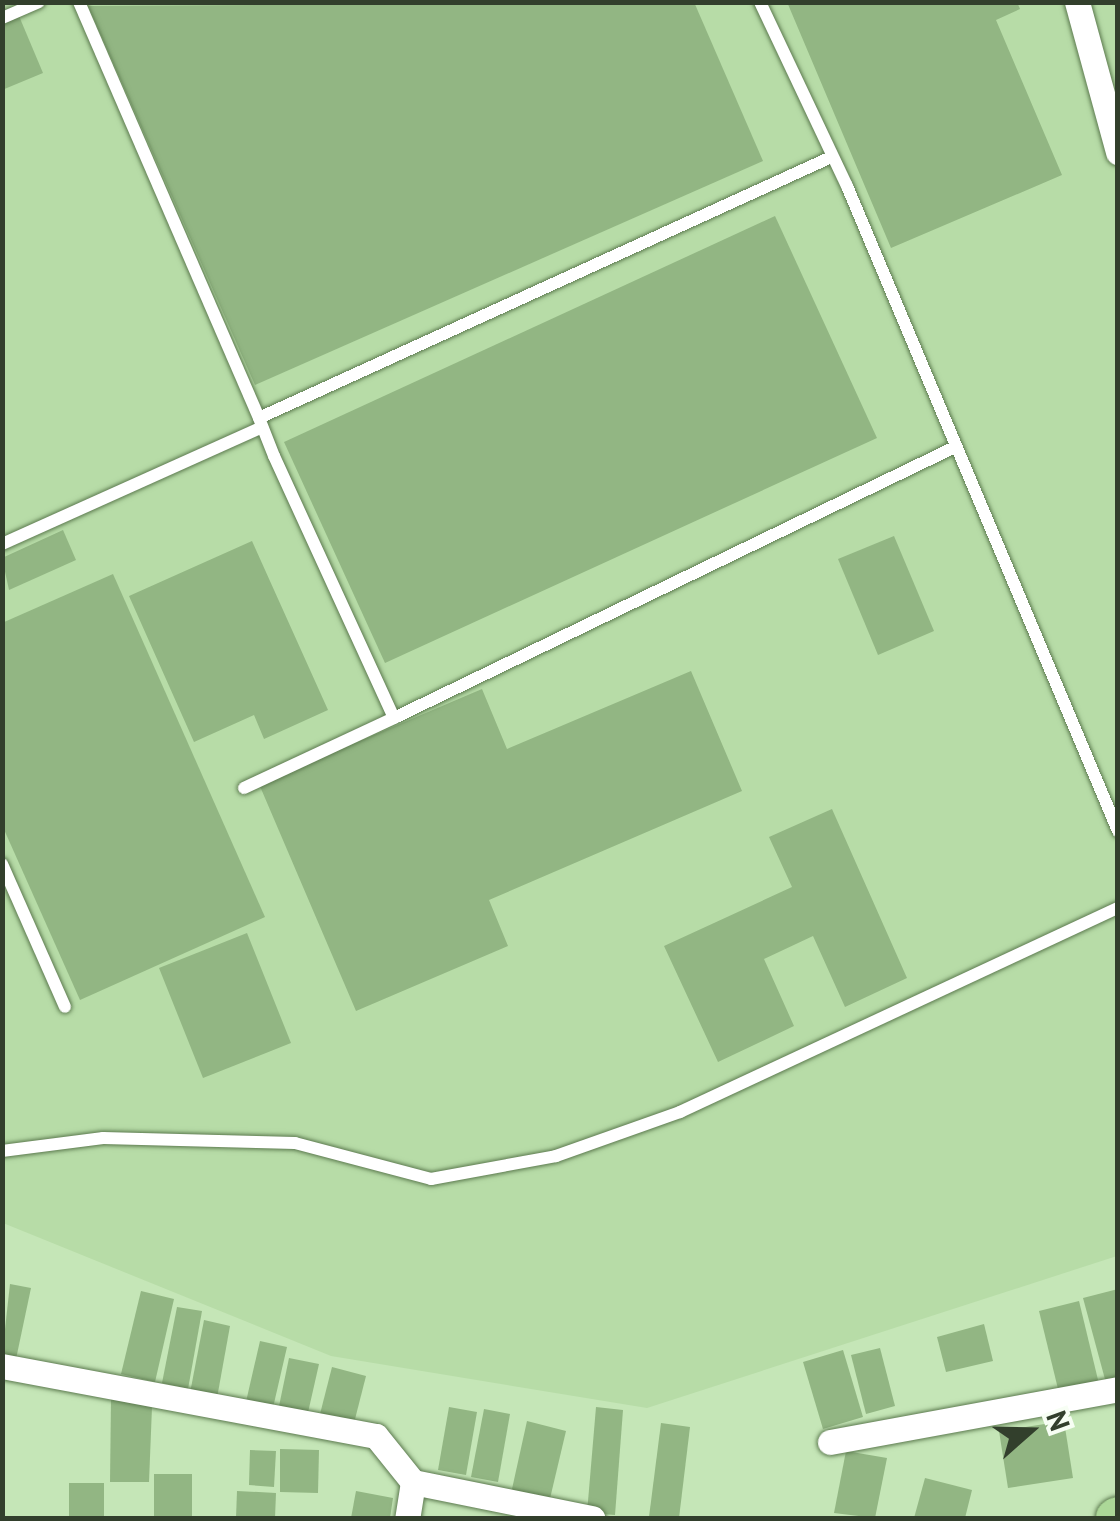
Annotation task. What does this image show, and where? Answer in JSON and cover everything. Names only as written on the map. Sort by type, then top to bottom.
[{"type":"street","points":[[1077,2],[1118,152]]},
{"type":"street","points":[[2,1366],[376,1436],[413,1482],[592,1518]]},
{"type":"street","points":[[830,1442],[1118,1389]]},
{"type":"street","points":[[406,1518],[413,1482]]},
{"type":"lane","points":[[2,18],[39,2]]},
{"type":"lane","points":[[79,2],[394,718]]},
{"type":"lane","points":[[760,2],[826,159],[847,186],[1118,831]]},
{"type":"lane","points":[[2,544],[826,159]]},
{"type":"lane","points":[[244,788],[955,447]]},
{"type":"lane","points":[[2,864],[66,1007]]},
{"type":"lane","points":[[2,1151],[103,1138],[295,1143],[431,1179],[556,1156],[680,1112],[1118,908]]},
{"type":"shaded area","points":[[2,3],[1117,3],[1117,1256],[647,1408],[331,1356],[3,1223]]},
{"type":"building","points":[[694,2],[763,161],[255,385],[88,6]]},
{"type":"building","points":[[787,2],[1017,2],[1020,9],[996,20],[1062,175],[891,248]]},
{"type":"building","points":[[19,16],[43,73],[2,90],[2,23]]},
{"type":"building","points":[[775,216],[877,438],[385,663],[284,442]]},
{"type":"building","points":[[63,530],[76,560],[9,590],[2,558]]},
{"type":"building","points":[[894,536],[934,631],[878,655],[838,559]]},
{"type":"building","points":[[252,541],[328,710],[264,739],[254,715],[194,742],[129,596]]},
{"type":"building","points":[[113,574],[265,917],[80,1000],[2,825],[2,623]]},
{"type":"building","points":[[691,671],[742,791],[489,900],[508,946],[356,1011],[259,784],[482,689],[507,749]]},
{"type":"building","points":[[832,809],[907,978],[845,1007],[813,936],[764,959],[794,1026],[718,1062],[664,946],[792,887],[769,837]]},
{"type":"building","points":[[247,933],[291,1043],[203,1078],[159,968]]},
{"type":"building","points":[[10,1284],[31,1288],[16,1359],[2,1356]]},
{"type":"building","points":[[1118,1289],[1118,1380],[1106,1383],[1083,1298]]},
{"type":"building","points":[[141,1291],[174,1299],[155,1382],[121,1374]]},
{"type":"building","points":[[1079,1301],[1099,1384],[1059,1393],[1039,1311]]},
{"type":"building","points":[[177,1307],[202,1311],[188,1389],[162,1383]]},
{"type":"building","points":[[204,1320],[230,1326],[217,1398],[190,1393]]},
{"type":"building","points":[[984,1324],[993,1361],[946,1372],[937,1337]]},
{"type":"building","points":[[260,1341],[287,1347],[272,1412],[245,1406]]},
{"type":"building","points":[[880,1348],[895,1406],[866,1414],[851,1355]]},
{"type":"building","points":[[843,1350],[863,1417],[823,1429],[803,1362]]},
{"type":"building","points":[[289,1358],[319,1364],[307,1417],[278,1411]]},
{"type":"building","points":[[332,1367],[366,1376],[353,1427],[319,1418]]},
{"type":"building","points":[[111,1399],[152,1407],[149,1482],[110,1482]]},
{"type":"building","points":[[449,1407],[477,1412],[466,1475],[438,1470]]},
{"type":"building","points":[[596,1407],[623,1410],[615,1515],[587,1513]]},
{"type":"building","points":[[484,1409],[510,1414],[498,1482],[471,1477]]},
{"type":"building","points":[[527,1421],[566,1431],[548,1507],[510,1498]]},
{"type":"building","points":[[1064,1421],[1073,1478],[1008,1488],[999,1431]]},
{"type":"building","points":[[661,1423],[690,1427],[679,1518],[649,1517]]},
{"type":"building","points":[[280,1449],[319,1450],[318,1493],[280,1492]]},
{"type":"building","points":[[250,1450],[276,1451],[274,1487],[249,1485]]},
{"type":"building","points":[[846,1451],[887,1458],[875,1518],[834,1513]]},
{"type":"building","points":[[154,1474],[192,1474],[192,1518],[154,1518]]},
{"type":"building","points":[[925,1478],[972,1490],[965,1518],[914,1518]]},
{"type":"building","points":[[69,1483],[104,1483],[104,1518],[69,1518]]},
{"type":"building","points":[[237,1491],[276,1493],[275,1518],[236,1518]]},
{"type":"building","points":[[356,1491],[393,1498],[390,1518],[351,1518]]}]
